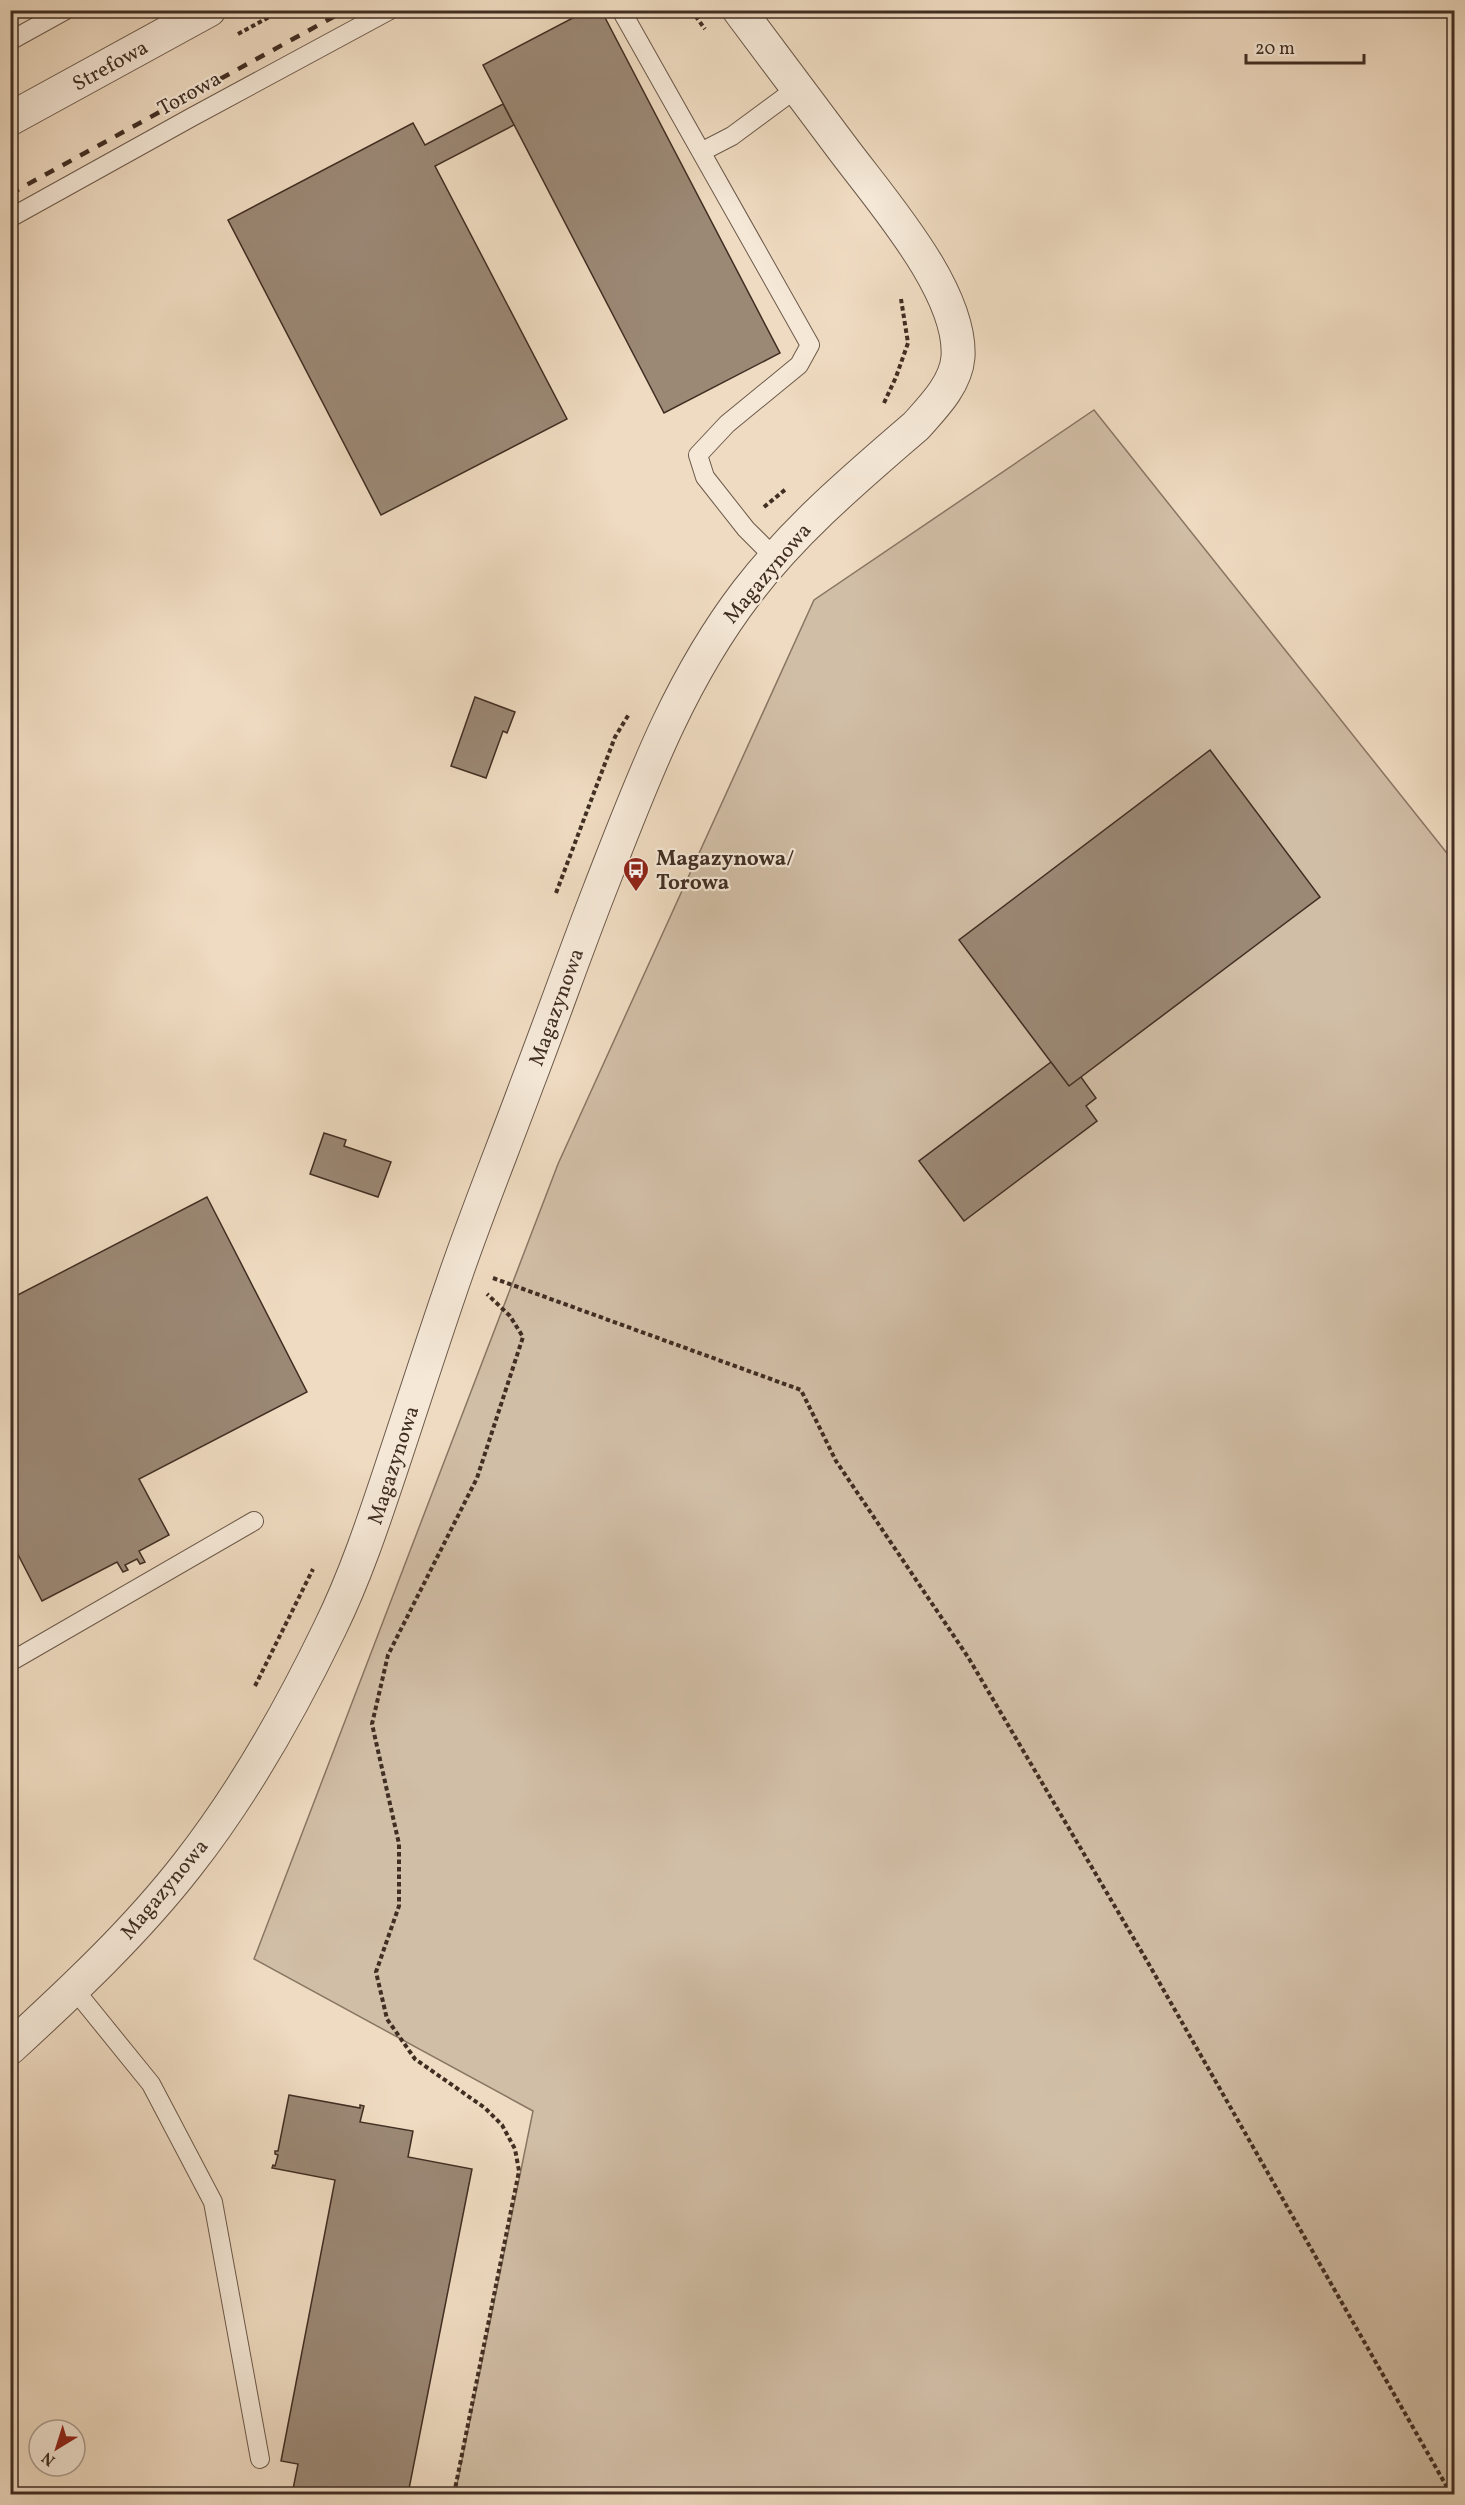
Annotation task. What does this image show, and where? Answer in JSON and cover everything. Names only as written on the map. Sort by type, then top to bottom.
[{"type":"street","name":"Strefowa","points":[[10,119],[209,10]]},
{"type":"street","name":"Magazynowa","points":[[10,2048],[127,1936],[188,1864],[241,1789],[277,1731],[331,1627],[360,1563],[459,1266],[585,927],[667,721],[714,639],[746,593],[775,558],[821,511],[916,426],[934,406],[951,381],[958,358],[957,336],[940,287],[922,258],[739,10]]},
{"type":"lane","points":[[10,41],[66,10]]},
{"type":"lane","name":"Torowa","points":[[10,218],[390,10]]},
{"type":"lane","points":[[621,10],[810,345],[799,365],[727,424],[698,455],[705,477],[746,529],[775,558]]},
{"type":"lane","points":[[701,152],[732,136],[797,88]]},
{"type":"lane","points":[[10,1662],[254,1521]]},
{"type":"lane","points":[[74,1989],[151,2084],[213,2202],[260,2458]]},
{"type":"path","points":[[454,2494],[519,2171],[515,2149],[502,2125],[485,2108],[415,2059],[387,2019],[376,1972],[399,1906],[399,1844],[372,1725],[388,1655],[477,1478],[523,1337],[510,1316],[459,1266]]},
{"type":"path","points":[[459,1266],[801,1390],[836,1461],[968,1657],[1451,2494]]},
{"type":"shaded area","points":[[1094,410],[1454,862],[1454,2494],[455,2494],[533,2111],[254,1959],[558,1164],[814,600]]},
{"type":"building","points":[[588,10],[601,10],[780,353],[664,413],[483,65]]},
{"type":"building","points":[[503,104],[514,125],[435,166],[567,419],[381,515],[228,220],[413,123],[425,145]]},
{"type":"building","points":[[475,697],[515,712],[507,733],[503,731],[486,778],[451,766]]},
{"type":"building","points":[[1210,750],[1320,897],[1069,1086],[959,940]]},
{"type":"building","points":[[1051,1062],[1069,1086],[1081,1077],[1096,1098],[1086,1106],[1097,1121],[964,1221],[919,1161]]},
{"type":"building","points":[[324,1133],[346,1140],[344,1146],[391,1162],[378,1197],[310,1174]]},
{"type":"building","points":[[207,1197],[307,1392],[139,1479],[169,1535],[139,1551],[145,1562],[140,1564],[137,1559],[125,1565],[128,1570],[123,1572],[117,1562],[42,1601],[13,1545],[10,1546],[10,1299]]},
{"type":"building","points":[[289,2095],[360,2108],[360,2105],[364,2106],[360,2122],[413,2131],[408,2157],[472,2169],[408,2494],[292,2494],[298,2464],[281,2461],[335,2180],[272,2168],[273,2165],[275,2166],[278,2155],[275,2151],[278,2151]]},
{"type":"railway","points":[[10,194],[346,10]]},
{"type":"place","name":"Magazynowa/ Torowa","points":[[636,893]]}]
